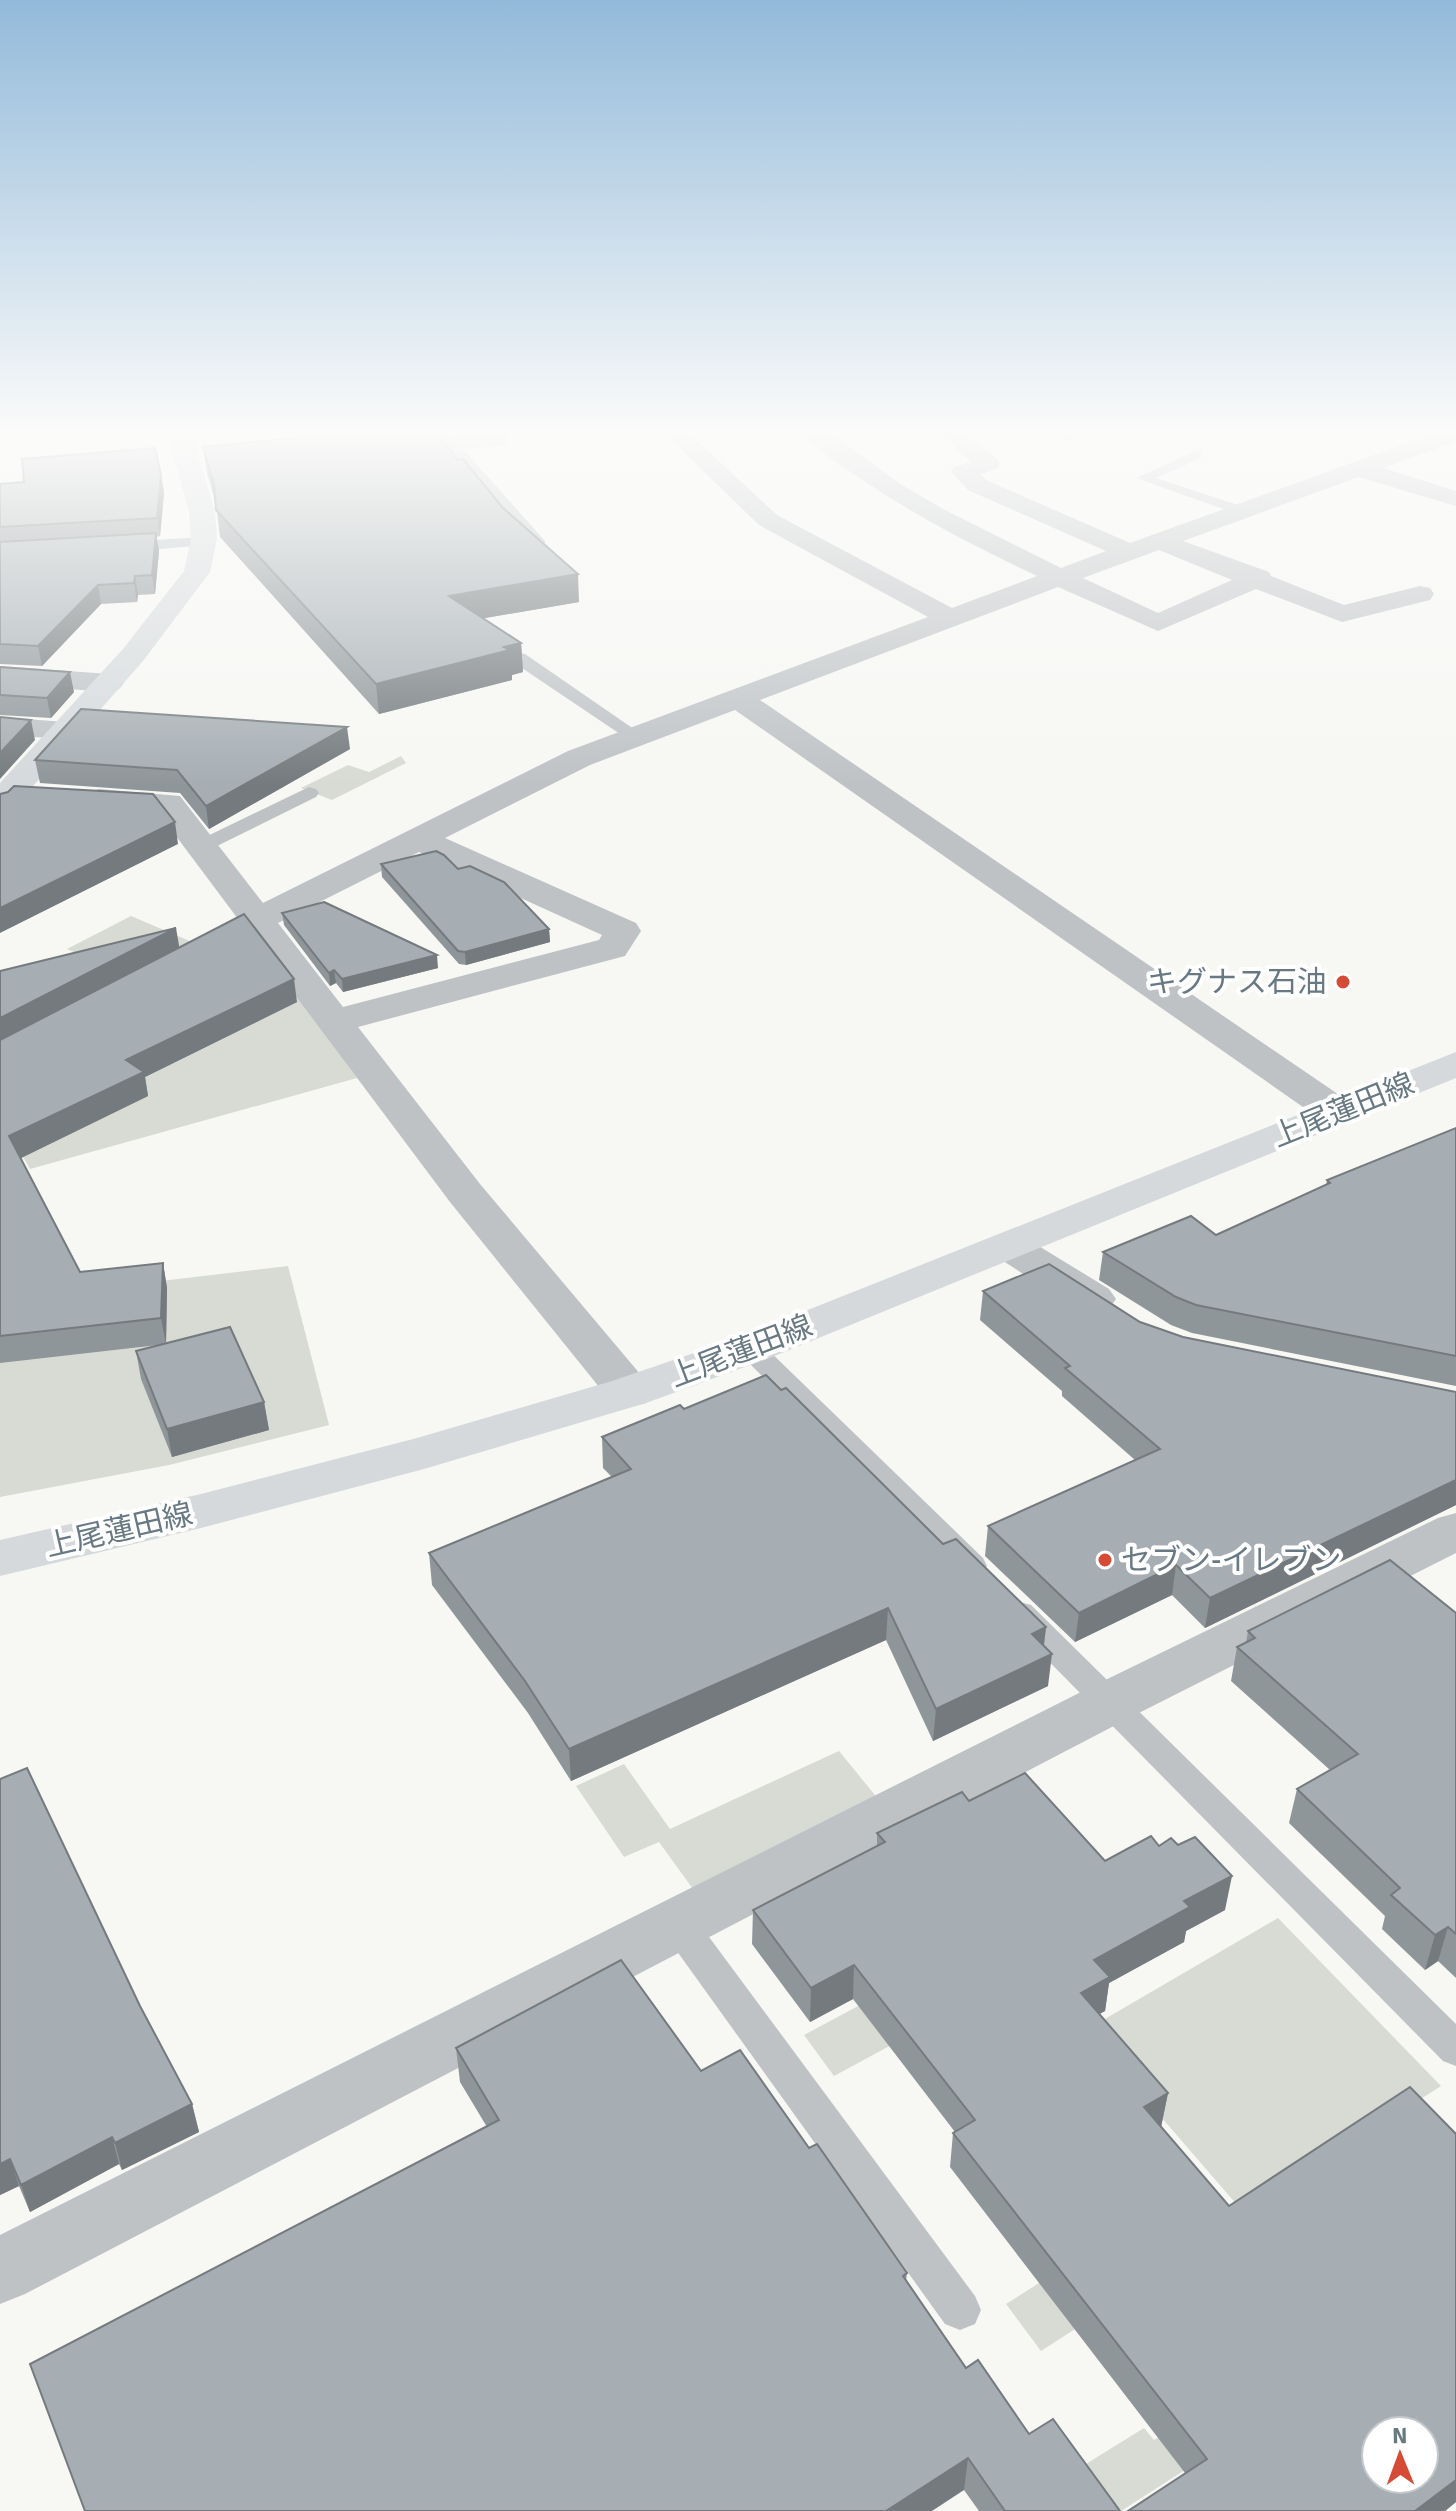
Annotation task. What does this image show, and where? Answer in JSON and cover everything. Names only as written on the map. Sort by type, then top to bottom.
[{"type":"main road","points":[[4,799],[109,683],[170,609],[197,572],[201,551]]},
{"type":"main road","name":"上尾蓮田線","points":[[0,1558],[201,1511],[424,1453],[629,1392],[751,1349],[1456,1064]]},
{"type":"street","points":[[826,551],[950,618]]},
{"type":"street","points":[[1010,551],[1158,623],[1259,578]]},
{"type":"street","points":[[1187,551],[1342,614],[1420,594]]},
{"type":"street","points":[[246,926],[579,758],[1130,552]]},
{"type":"street","points":[[0,675],[109,683]]},
{"type":"street","points":[[736,697],[1337,1112]]},
{"type":"street","points":[[0,726],[67,730]]},
{"type":"street","points":[[4,799],[168,803],[202,846],[246,926],[336,1021],[465,1193],[629,1392]]},
{"type":"street","points":[[336,1021],[612,948],[623,931],[416,838]]},
{"type":"street","points":[[1009,1246],[1128,1321]]},
{"type":"street","points":[[0,2271],[1111,1702],[1397,1577],[1456,1531]]},
{"type":"lane","points":[[519,658],[635,736]]},
{"type":"lane","points":[[202,846],[309,793]]},
{"type":"lane","points":[[751,1349],[1111,1702],[1456,2049]]},
{"type":"lane","points":[[679,1925],[960,2310]]},
{"type":"shaded area","points":[[401,756],[406,763],[332,800],[301,788],[348,765],[369,772]]},
{"type":"shaded area","points":[[131,916],[192,942],[129,976],[67,949]]},
{"type":"shaded area","points":[[258,938],[357,1078],[30,1169],[1,1118]]},
{"type":"shaded area","points":[[288,1266],[329,1425],[169,1465],[0,1497],[0,1300]]},
{"type":"shaded area","points":[[839,1751],[879,1800],[693,1889],[659,1842],[624,1857],[576,1786],[624,1764],[670,1829]]},
{"type":"shaded area","points":[[1278,1918],[1441,2086],[1244,2213],[1086,2030]]},
{"type":"shaded area","points":[[961,1951],[993,1990],[834,2076],[804,2035]]},
{"type":"shaded area","points":[[1187,2189],[1241,2222],[1041,2351],[1006,2304]]},
{"type":"shaded area","points":[[1352,2363],[1121,2511],[1112,2511],[1081,2467],[1144,2428],[1154,2440],[1249,2380]]},
{"type":"building","points":[[0,551],[154,551],[152,575],[135,576],[134,583],[98,585],[38,646],[0,644]]},
{"type":"building","points":[[254,551],[552,551],[578,574],[449,596],[521,643],[504,647],[510,650],[376,684]]},
{"type":"building","points":[[0,667],[70,672],[47,698],[0,695]]},
{"type":"building","points":[[81,709],[347,727],[206,806],[177,770],[35,760]]},
{"type":"building","points":[[0,717],[31,720],[0,753]]},
{"type":"building","points":[[14,786],[153,794],[175,822],[0,908],[0,794]]},
{"type":"building","points":[[436,851],[458,869],[470,866],[504,882],[549,929],[465,952],[458,951],[381,864]]},
{"type":"building","points":[[324,902],[437,955],[342,979],[334,970],[329,973],[282,913]]},
{"type":"building","points":[[244,914],[294,979],[126,1060],[144,1072],[9,1136],[80,1272],[163,1263],[161,1318],[0,1336],[0,1040]]},
{"type":"building","points":[[176,928],[0,1018],[0,971]]},
{"type":"building","points":[[1456,1128],[1456,1356],[1196,1305],[1176,1297],[1103,1252],[1191,1216],[1216,1235],[1330,1183],[1327,1180]]},
{"type":"building","points":[[1049,1264],[1140,1322],[1183,1337],[1456,1392],[1456,1480],[1210,1598],[1176,1565],[1079,1613],[988,1526],[1160,1449],[1065,1368],[1070,1366],[983,1291]]},
{"type":"building","points":[[230,1327],[264,1402],[167,1429],[136,1351]]},
{"type":"building","points":[[766,1375],[781,1390],[786,1388],[943,1544],[956,1539],[1046,1627],[1032,1634],[1052,1654],[936,1709],[888,1608],[569,1749],[525,1681],[429,1553],[631,1469],[602,1437],[680,1405],[684,1409]]},
{"type":"building","points":[[1390,1560],[1456,1613],[1456,1934],[1448,1927],[1435,1935],[1391,1895],[1400,1888],[1297,1789],[1358,1754],[1237,1647],[1255,1638],[1248,1631]]},
{"type":"building","points":[[27,1768],[140,2006],[192,2104],[115,2143],[112,2137],[21,2185],[10,2159],[0,2164],[0,1779]]},
{"type":"building","points":[[1025,1773],[1105,1861],[1151,1836],[1159,1846],[1171,1838],[1178,1845],[1195,1837],[1232,1876],[1184,1901],[1190,1907],[1094,1960],[1110,1977],[1081,1993],[1168,2093],[1144,2107],[1229,2206],[1410,2087],[1456,2134],[1456,2480],[1440,2492],[1440,2415],[1360,2415],[1360,2495],[1436,2495],[1415,2511],[1128,2511],[1207,2459],[953,2133],[975,2120],[854,1965],[811,1988],[753,1910],[885,1842],[877,1833],[962,1792],[969,1801]]},
{"type":"building","points":[[621,1960],[701,2071],[740,2050],[809,2148],[817,2144],[907,2273],[903,2276],[966,2368],[978,2360],[1029,2434],[1053,2419],[1120,2511],[1005,2511],[968,2458],[886,2511],[85,2511],[30,2364],[499,2120],[456,2048]]},
{"type":"place","name":"キグナス石油","points":[[1343,982]]},
{"type":"place","name":"セブン-イレブン","points":[[1105,1560]]}]
